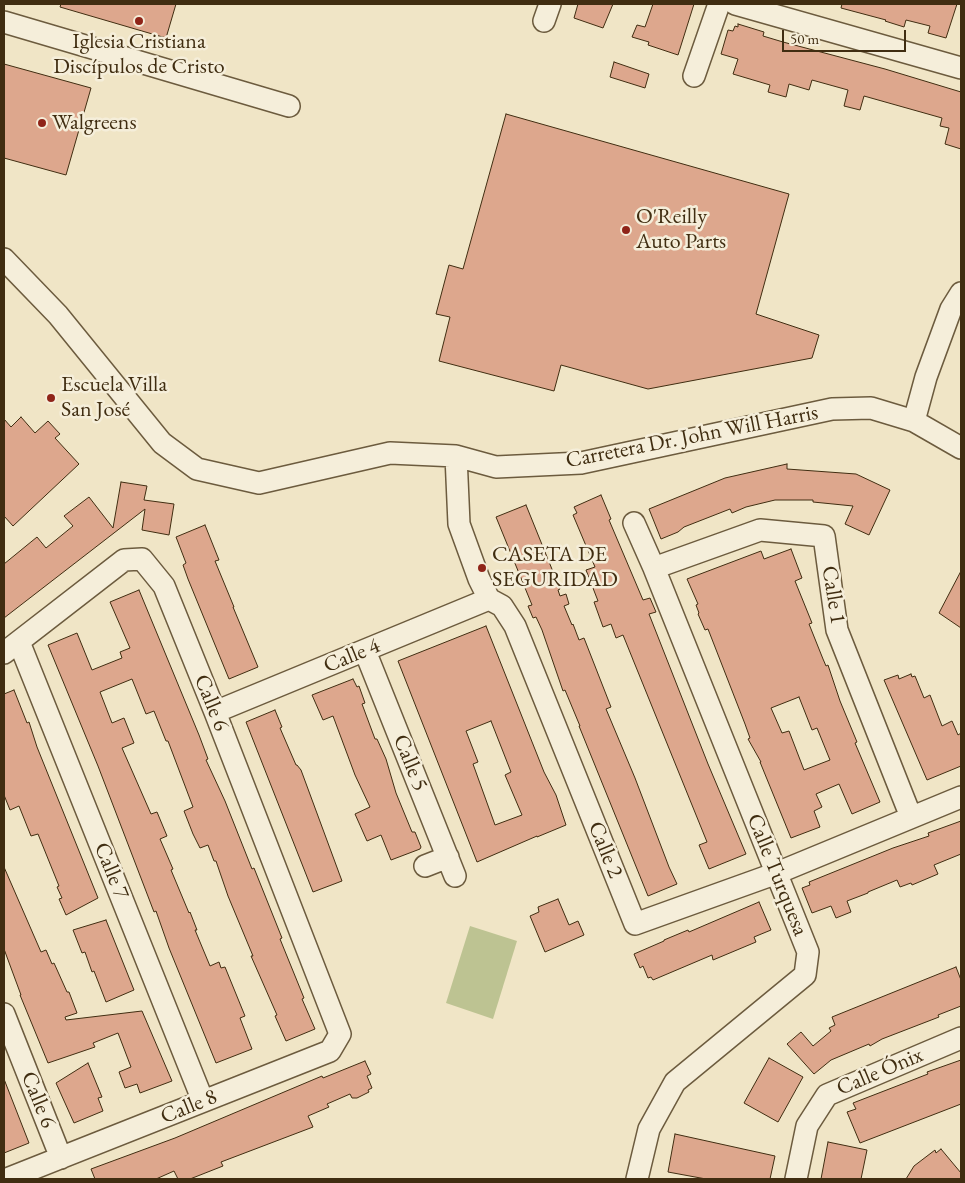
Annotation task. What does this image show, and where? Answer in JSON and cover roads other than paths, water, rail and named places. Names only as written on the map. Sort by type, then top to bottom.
[{"type":"street","points":[[694,76],[719,4]]},
{"type":"street","points":[[735,4],[961,68]]},
{"type":"street","points":[[4,22],[289,106]]},
{"type":"street","name":"Carretera Dr. John Will Harris","points":[[4,259],[58,315],[162,443],[197,469],[260,483],[390,453],[456,456],[496,467],[581,463],[832,409],[871,408],[914,421],[961,448]]},
{"type":"street","points":[[914,421],[926,377],[952,309],[961,293]]},
{"type":"street","name":"Calle 2","points":[[456,456],[459,524],[479,579],[489,599],[502,606],[514,626],[635,924],[777,873],[961,798]]},
{"type":"street","name":"Calle Turquesa","points":[[634,523],[654,568],[808,952],[805,975],[676,1082],[649,1129],[637,1179]]},
{"type":"street","name":"Calle 1","points":[[654,568],[760,530],[824,536],[838,630],[911,817]]},
{"type":"street","name":"Calle 6","points":[[11,647],[124,560],[142,559],[164,586],[332,1012]]},
{"type":"street","name":"Calle 4","points":[[215,712],[489,599]]},
{"type":"street","name":"Calle 7","points":[[11,647],[203,1101]]},
{"type":"street","name":"Calle 5","points":[[365,651],[452,866],[425,866]]},
{"type":"street","name":"Calle 8","points":[[7,1179],[330,1051],[340,1034],[332,1012]]},
{"type":"street","name":"Calle 6","points":[[4,1014],[61,1158]]},
{"type":"street","name":"Calle Ónix","points":[[796,1179],[806,1126],[827,1095],[961,1038]]},
{"type":"place","name":"Iglesia Cristiana Discípulos de Cristo","points":[[139,21]]},
{"type":"place","name":"Walgreens","points":[[42,123]]},
{"type":"place","name":"O'Reilly Auto Parts","points":[[626,230]]},
{"type":"place","name":"Escuela Villa San José","points":[[51,398]]},
{"type":"place","name":"CASETA DE SEGURIDAD","points":[[482,568]]}]
